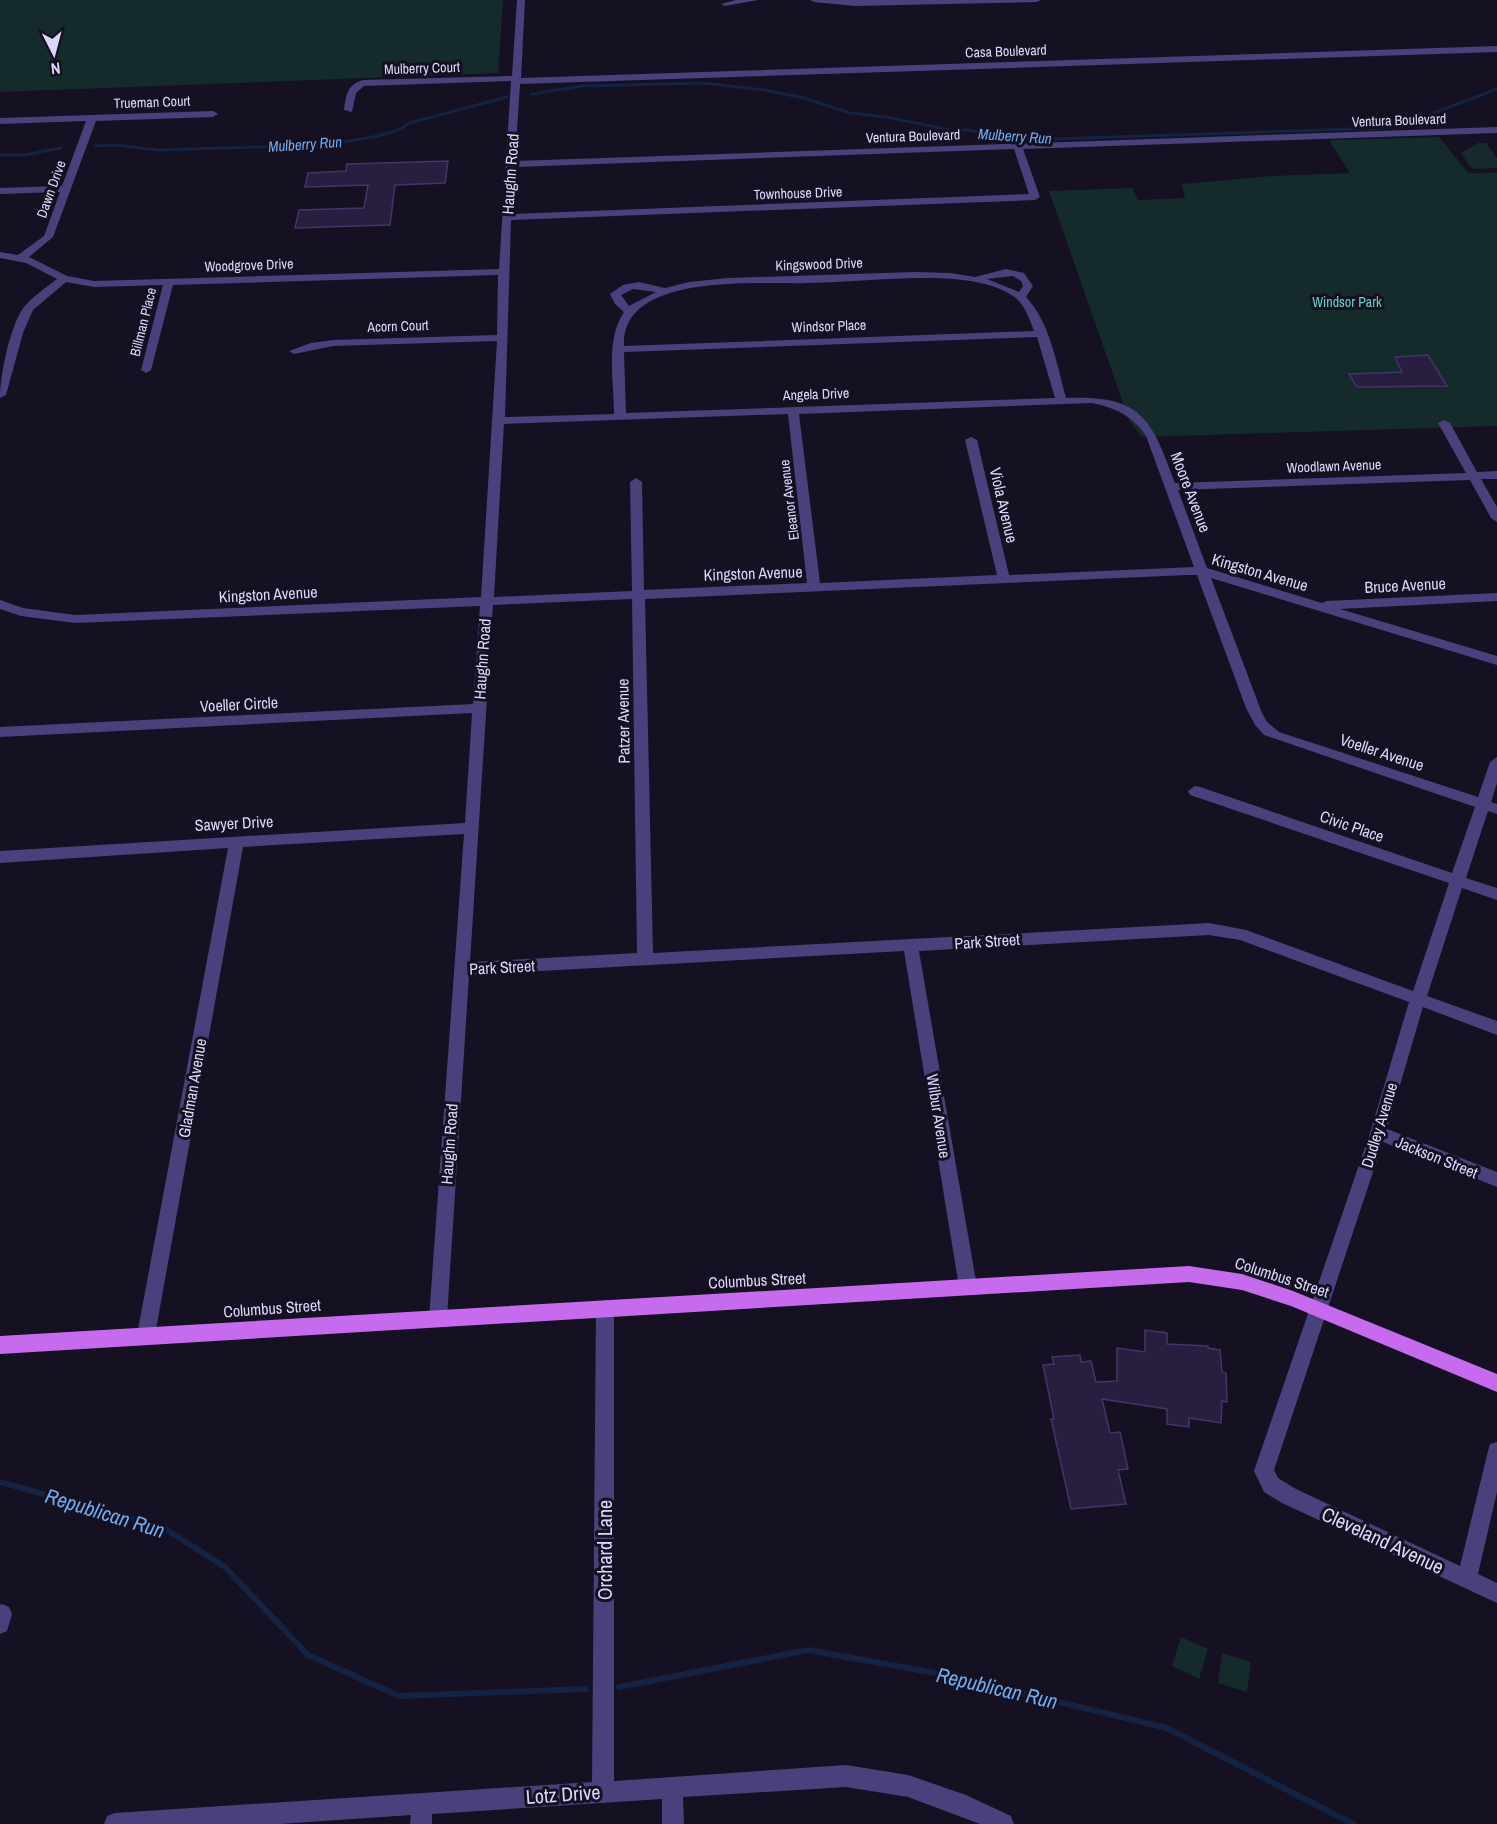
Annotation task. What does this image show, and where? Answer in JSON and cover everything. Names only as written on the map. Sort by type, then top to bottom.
[{"type":"main road","name":"Columbus Street","points":[[0,1345],[438,1317],[1189,1274],[1258,1287],[1318,1308],[1497,1383]]},
{"type":"street","name":"Haughn Road","points":[[438,1317],[499,421],[504,272],[521,0]]},
{"type":"street","points":[[725,4],[754,0]]},
{"type":"street","points":[[814,0],[847,4],[1038,0]]},
{"type":"street","name":"Casa Boulevard","points":[[517,79],[1497,49]]},
{"type":"street","name":"Mulberry Court","points":[[349,110],[351,91],[363,83],[517,79]]},
{"type":"street","name":"Trueman Court","points":[[0,121],[213,114]]},
{"type":"street","name":"Dawn Drive","points":[[21,258],[48,237],[92,118]]},
{"type":"street","name":"Ventura Boulevard","points":[[511,164],[1497,130]]},
{"type":"street","name":"Townhouse Drive","points":[[507,217],[1035,197],[1017,146]]},
{"type":"street","points":[[0,191],[65,189]]},
{"type":"street","name":"Woodgrove Drive","points":[[0,255],[21,258],[64,278],[94,284],[504,272]]},
{"type":"street","name":"Kingswood Drive","points":[[976,280],[997,273],[1016,273],[1027,282],[1026,291],[1021,297]]},
{"type":"street","name":"Kingswood Drive","points":[[664,291],[643,285],[623,288],[615,294],[616,299],[629,311],[648,298],[664,291],[717,283],[930,276],[976,280],[1021,297],[1035,319],[1041,334],[1061,401]]},
{"type":"street","points":[[0,395],[18,333],[28,309],[64,278]]},
{"type":"street","name":"Billman Place","points":[[146,370],[169,282]]},
{"type":"street","points":[[620,416],[619,330],[629,311]]},
{"type":"street","name":"Windsor Place","points":[[619,349],[1041,334]]},
{"type":"street","name":"Acorn Court","points":[[294,351],[333,343],[503,338]]},
{"type":"street","name":"Angela Drive","points":[[499,421],[1061,401],[1102,402],[1133,414]]},
{"type":"street","name":"Eleanor Avenue","points":[[793,410],[814,587]]},
{"type":"street","name":"Moore Avenue","points":[[1133,414],[1144,422],[1152,436],[1259,722]]},
{"type":"street","points":[[1444,423],[1497,518]]},
{"type":"street","name":"Viola Avenue","points":[[971,440],[1004,578]]},
{"type":"street","name":"Woodlawn Avenue","points":[[1171,487],[1497,475]]},
{"type":"street","name":"Patzer Avenue","points":[[636,482],[645,959]]},
{"type":"street","name":"Kingston Avenue","points":[[0,604],[21,612],[75,618],[1004,578],[1203,572],[1497,661]]},
{"type":"street","name":"Bruce Avenue","points":[[1315,605],[1497,597]]},
{"type":"street","name":"Voeller Circle","points":[[0,732],[479,708]]},
{"type":"street","name":"Voeller Avenue","points":[[1259,722],[1274,735],[1491,807]]},
{"type":"street","name":"Dudley Avenue","points":[[1271,1485],[1266,1478],[1265,1464],[1378,1133],[1418,998],[1458,880],[1491,807],[1497,762]]},
{"type":"street","name":"Civic Place","points":[[1195,791],[1497,894]]},
{"type":"street","name":"Sawyer Drive","points":[[0,857],[471,828]]},
{"type":"street","name":"Gladman Avenue","points":[[146,1335],[237,841]]},
{"type":"street","name":"Park Street","points":[[461,969],[1193,929],[1226,931],[1252,938],[1497,1028]]},
{"type":"street","name":"Wilbur Avenue","points":[[911,946],[968,1287]]},
{"type":"street","name":"Jackson Street","points":[[1378,1133],[1497,1180]]},
{"type":"street","name":"Orchard Lane","points":[[603,1792],[605,1308]]},
{"type":"street","points":[[1467,1579],[1497,1451]]},
{"type":"street","name":"Cleveland Avenue","points":[[1271,1485],[1289,1496],[1497,1593]]},
{"type":"street","name":"Lotz Drive","points":[[115,1824],[421,1814],[603,1792],[846,1776],[908,1786],[966,1806],[1004,1824]]},
{"type":"street","points":[[672,1787],[673,1824]]},
{"type":"green space","points":[[0,0],[503,0],[498,73],[0,92]]},
{"type":"green space","name":"Windsor Park","points":[[1439,137],[1468,173],[1497,173],[1497,426],[1142,437],[1129,420],[1049,191],[1132,188],[1138,200],[1185,198],[1182,184],[1272,176],[1350,173],[1329,140]]},
{"type":"green space","points":[[1478,143],[1486,143],[1497,158],[1497,168],[1472,169],[1461,153]]},
{"type":"green space","points":[[1181,1637],[1208,1649],[1199,1679],[1172,1666]]},
{"type":"green space","points":[[1222,1653],[1251,1662],[1247,1692],[1218,1683]]},
{"type":"building","points":[[448,161],[445,183],[395,185],[390,225],[295,228],[299,210],[364,208],[368,185],[305,187],[308,173],[346,171],[347,164]]},
{"type":"building","points":[[1428,355],[1447,386],[1359,387],[1349,374],[1402,372],[1395,357]]},
{"type":"building","points":[[1145,1330],[1167,1333],[1167,1344],[1208,1346],[1208,1348],[1220,1350],[1222,1372],[1226,1373],[1227,1402],[1222,1401],[1221,1423],[1189,1418],[1189,1427],[1167,1424],[1167,1409],[1102,1399],[1110,1433],[1120,1432],[1128,1469],[1118,1470],[1126,1504],[1071,1509],[1051,1419],[1054,1419],[1043,1365],[1054,1364],[1052,1357],[1080,1355],[1081,1362],[1091,1361],[1096,1382],[1117,1381],[1117,1348],[1145,1352]]},
{"type":"waterway","name":"Mulberry Run","points":[[532,94],[582,86],[703,83],[764,90],[804,98],[850,113],[886,117],[955,131],[968,130],[1003,138],[1054,139],[1380,128],[1405,124],[1497,89]]},
{"type":"waterway","name":"Mulberry Run","points":[[95,146],[115,145],[158,150],[325,145],[378,136],[401,129],[409,123],[507,97]]},
{"type":"waterway","name":"Mulberry Run","points":[[0,155],[24,155],[61,148]]},
{"type":"waterway","name":"Republican Run","points":[[0,1482],[164,1528],[225,1567],[308,1655],[399,1696],[586,1689]]},
{"type":"waterway","name":"Republican Run","points":[[619,1687],[808,1650],[946,1675],[1167,1728],[1353,1824]]}]
